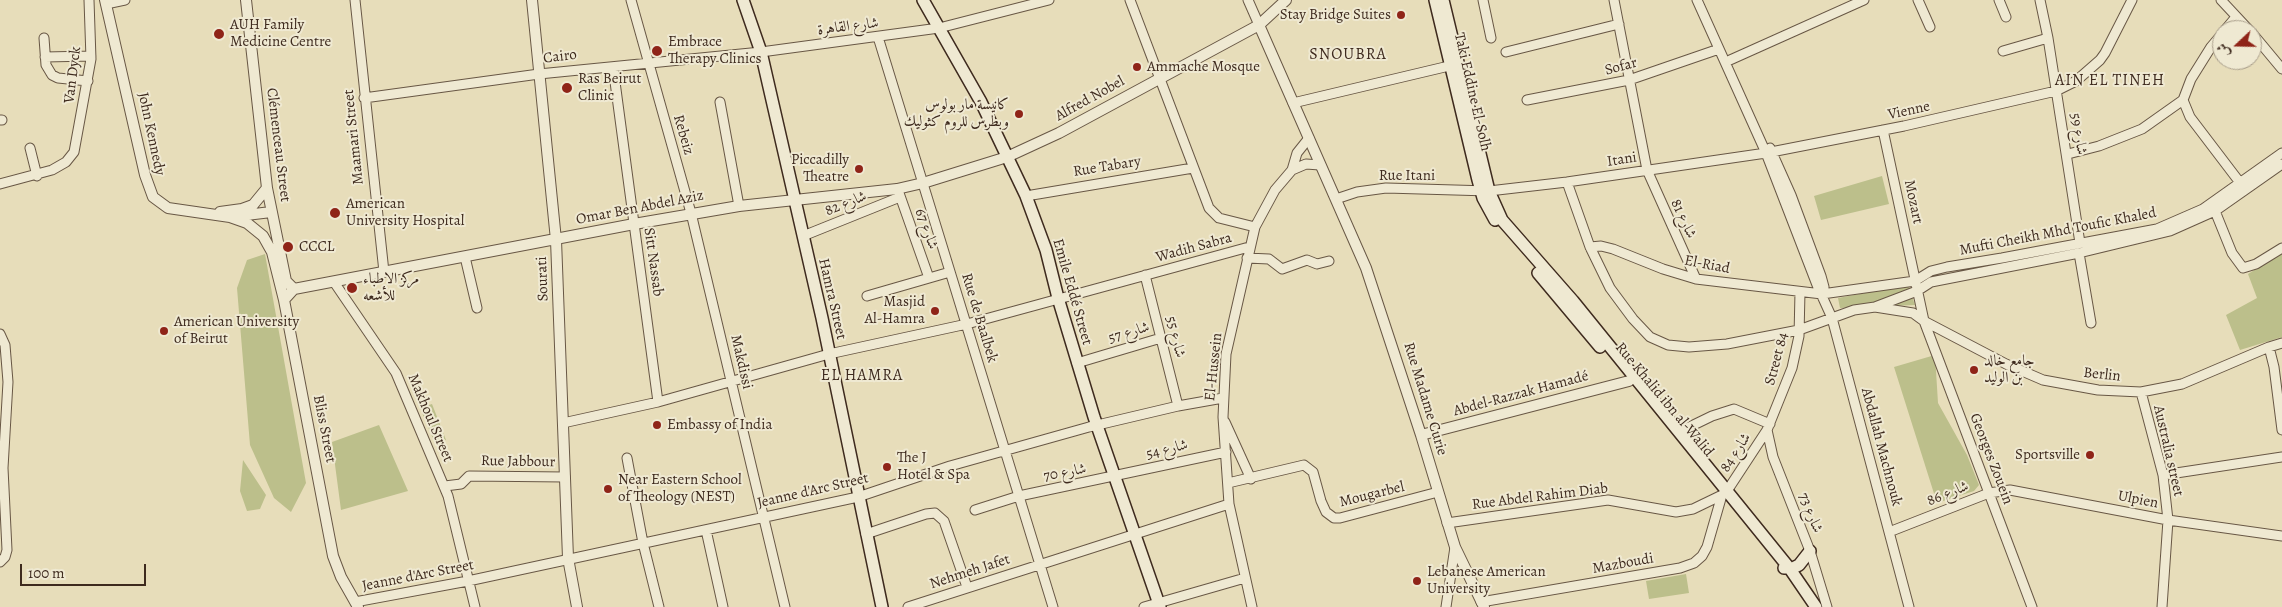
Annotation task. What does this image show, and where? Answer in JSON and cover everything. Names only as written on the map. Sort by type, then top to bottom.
[{"type":"main road","name":"Hamra Street","points":[[743,0],[760,52],[803,236],[882,607]]},
{"type":"main road","name":"Emile Eddé Street","points":[[923,0],[981,102],[1026,196],[1047,256],[1077,363],[1097,425],[1160,605]]},
{"type":"main road","name":"Taki Eddine El-Solh","points":[[1435,0],[1450,66],[1485,191]]},
{"type":"main road","name":"Taki Eddine El-Solh","points":[[1443,0],[1485,191]]},
{"type":"main road","name":"Rue Khalid ibn al-Walid","points":[[1485,191],[1492,215],[1724,493],[1816,607]]},
{"type":"main road","name":"Rue Khalid ibn al-Walid","points":[[1485,191],[1508,227],[1573,301],[1679,432],[1724,493]]},
{"type":"main road","points":[[1785,568],[1799,565],[1810,551]]},
{"type":"main road","name":"Rue Khalid ibn al-Walid","points":[[1785,568],[1807,607]]},
{"type":"street","name":"Van Dyck","points":[[36,176],[66,162],[74,152],[91,56],[89,0]]},
{"type":"street","points":[[106,2],[125,0]]},
{"type":"street","name":"Clémenceau Street","points":[[246,0],[267,188],[274,230],[286,281],[294,289]]},
{"type":"street","name":"Maamari Street","points":[[355,0],[384,272]]},
{"type":"street","name":"Sourati","points":[[532,0],[556,240],[568,558],[577,607]]},
{"type":"street","name":"Rebeiz","points":[[630,0],[691,213]]},
{"type":"street","name":"شارع القاهرة","points":[[760,52],[939,28],[1049,0]]},
{"type":"street","points":[[1130,0],[1205,201],[1214,215],[1224,220],[1255,227]]},
{"type":"street","points":[[1248,0],[1320,165],[1306,164],[1292,170]]},
{"type":"street","name":"Alfred Nobel","points":[[1007,157],[1060,134],[1260,25],[1286,0]]},
{"type":"street","points":[[1483,0],[1491,38]]},
{"type":"street","name":"شارع 81","points":[[1614,0],[1647,170],[1696,279]]},
{"type":"street","name":"Abdallah Machnouk","points":[[1697,0],[1719,50],[1769,152]]},
{"type":"street","name":"Abdallah Machnouk","points":[[1703,0],[1769,152],[1817,285],[1832,318],[1909,607]]},
{"type":"street","points":[[1730,60],[1864,0]]},
{"type":"street","points":[[1918,0],[1930,27]]},
{"type":"street","points":[[1998,0],[2006,17]]},
{"type":"street","name":"شارع 59","points":[[2040,0],[2068,154],[2091,322]]},
{"type":"street","name":"Vienne","points":[[1769,152],[1883,130],[2056,92],[2076,81],[2100,60],[2132,0]]},
{"type":"street","points":[[2221,0],[2239,20]]},
{"type":"street","name":"John Kennedy","points":[[106,2],[149,190],[157,201],[168,208],[230,216],[246,223],[263,236],[272,252]]},
{"type":"street","points":[[1506,52],[1619,24]]},
{"type":"street","name":"Rue de Baalbek","points":[[878,37],[1054,607]]},
{"type":"street","points":[[44,38],[48,72],[56,78],[88,81]]},
{"type":"street","points":[[2003,51],[2048,38]]},
{"type":"street","points":[[2264,45],[2270,47],[2282,60]]},
{"type":"street","points":[[2264,45],[2282,69]]},
{"type":"street","points":[[2068,154],[2099,146],[2142,129],[2183,100],[2191,79],[2212,46]]},
{"type":"street","name":"Sofar","points":[[1527,100],[1629,80],[1719,50]]},
{"type":"street","name":"Cairo","points":[[364,98],[590,68],[649,64],[760,52]]},
{"type":"street","points":[[45,56],[91,56]]},
{"type":"street","points":[[1293,103],[1450,66]]},
{"type":"street","name":"Sitt Nassab","points":[[613,67],[658,402]]},
{"type":"street","points":[[2183,100],[2190,118],[2241,184]]},
{"type":"street","points":[[720,102],[739,206]]},
{"type":"street","name":"Mozart","points":[[1883,130],[1915,281]]},
{"type":"street","name":"El-Hussein","points":[[1252,607],[1229,504],[1223,417],[1227,349],[1246,258],[1255,227],[1275,190],[1292,170],[1297,153],[1309,138]]},
{"type":"street","points":[[0,184],[36,176],[30,148]]},
{"type":"street","name":"Itani","points":[[1485,191],[1567,182],[1769,152]]},
{"type":"street","name":"Mufti Cheikh Mhd Toufic Khaled","points":[[1917,291],[1931,282],[2080,248],[2162,226],[2203,209],[2241,184],[2282,153]]},
{"type":"street","name":"Omar Ben Abdel Aziz","points":[[294,289],[691,213],[794,199],[899,194],[923,183],[1007,157]]},
{"type":"street","name":"Mufti Cheikh Mhd Toufic Khaled","points":[[1822,294],[1915,281],[1931,271],[1947,267],[2158,235],[2215,211],[2282,164]]},
{"type":"street","name":"Rue Madame Curie","points":[[1320,165],[1366,268],[1421,435],[1455,547],[1483,604]]},
{"type":"street","name":"Rue Tabary","points":[[1026,196],[1192,168]]},
{"type":"street","points":[[1567,182],[1590,246],[1610,288],[1623,307],[1650,337],[1668,345],[1689,347],[1727,344],[1799,330],[1854,310],[1875,307],[1917,291]]},
{"type":"street","points":[[212,213],[248,208],[258,202],[267,188]]},
{"type":"street","name":"Rue Itani","points":[[1336,200],[1357,192],[1386,188],[1485,191]]},
{"type":"street","name":"شارع 82","points":[[803,236],[899,194]]},
{"type":"street","name":"شارع 67","points":[[899,194],[929,278]]},
{"type":"street","points":[[2215,211],[2232,253],[2243,268],[2251,267],[2282,248]]},
{"type":"street","points":[[230,216],[271,212]]},
{"type":"street","name":"Makdissi","points":[[691,213],[785,607]]},
{"type":"street","points":[[263,236],[274,230]]},
{"type":"street","name":"El-Riad","points":[[1590,246],[1613,249],[1664,270],[1696,279],[1822,294]]},
{"type":"street","name":"Wadih Sabra","points":[[563,423],[658,402],[829,354],[967,324],[1249,247]]},
{"type":"street","name":"Bliss Street","points":[[272,252],[284,300],[330,544],[341,577],[357,604]]},
{"type":"street","points":[[465,257],[477,308]]},
{"type":"street","points":[[1246,258],[1270,259],[1282,269],[1307,260],[1317,264],[1328,261]]},
{"type":"street","points":[[866,296],[950,272]]},
{"type":"street","name":"شارع 55","points":[[1145,275],[1178,406]]},
{"type":"street","name":"Georges Zouein","points":[[1915,281],[1924,321],[2032,607]]},
{"type":"street","name":"Makhoul Street","points":[[334,282],[396,373],[445,486],[475,607]]},
{"type":"street","points":[[284,300],[294,289]]},
{"type":"street","name":"Street 84","points":[[1769,427],[1792,368],[1799,330],[1800,292]]},
{"type":"street","points":[[1875,307],[1909,312],[1924,321]]},
{"type":"street","name":"Berlin","points":[[1924,321],[2006,364],[2043,380],[2098,390],[2141,392],[2182,384],[2282,343]]},
{"type":"street","points":[[0,334],[5,345],[8,382],[3,468],[7,550],[5,557],[0,562]]},
{"type":"street","name":"شارع 57","points":[[1077,363],[1161,338]]},
{"type":"street","points":[[2269,347],[2274,367],[2282,430]]},
{"type":"street","name":"Abdel-Razzak Hamadé","points":[[1421,435],[1629,381]]},
{"type":"street","name":"Australia street","points":[[2141,392],[2163,475],[2168,520],[2162,607]]},
{"type":"street","name":"Jeanne d'Arc Street","points":[[357,604],[858,497],[950,466],[1097,425],[1178,406],[1223,398]]},
{"type":"street","points":[[1679,432],[1712,416],[1734,409],[1769,427]]},
{"type":"street","points":[[1223,417],[1251,479]]},
{"type":"street","name":"شارع 84","points":[[1724,493],[1769,427]]},
{"type":"street","name":"شارع 73","points":[[1769,427],[1773,457],[1810,551],[1827,607]]},
{"type":"street","name":"شارع 54","points":[[1116,477],[1226,452]]},
{"type":"street","points":[[2163,475],[2282,457]]},
{"type":"street","points":[[627,458],[643,543],[659,607]]},
{"type":"street","name":"Mougarbel","points":[[1228,483],[1251,479],[1300,465],[1308,466],[1313,472],[1323,507],[1334,518],[1346,517],[1438,492]]},
{"type":"street","name":"Rue Jabbour","points":[[445,486],[461,484],[469,476],[565,477]]},
{"type":"street","name":"شارع 70","points":[[975,510],[1019,496],[1116,477]]},
{"type":"street","name":"Ulpien","points":[[1989,493],[2002,490],[2019,490],[2168,520],[2282,536]]},
{"type":"street","name":"Rue Abdel Rahim Diab","points":[[1447,523],[1608,500],[1676,512],[1693,509],[1724,493]]},
{"type":"street","name":"Mazboudi","points":[[1483,604],[1680,568],[1694,563],[1702,556],[1707,547],[1724,493]]},
{"type":"street","name":"شارع 86","points":[[1889,532],[1989,493]]},
{"type":"street","name":"Nehmeh Jafet","points":[[908,607],[1229,504]]},
{"type":"street","points":[[866,534],[926,514],[935,514],[944,521],[967,587]]},
{"type":"street","points":[[706,530],[723,607]]},
{"type":"street","points":[[1446,607],[1455,547]]},
{"type":"street","points":[[1144,607],[1160,605],[1245,578]]},
{"type":"green space","points":[[1882,176],[1889,204],[1821,220],[1814,196]]},
{"type":"green space","points":[[2282,253],[2282,337],[2240,350],[2226,315],[2257,298],[2248,274]]},
{"type":"green space","points":[[265,254],[306,483],[291,512],[274,498],[250,445],[237,288],[247,260]]},
{"type":"green space","points":[[1908,285],[1915,305],[1840,308],[1838,298]]},
{"type":"green space","points":[[1935,355],[1938,403],[1967,455],[1979,485],[1974,491],[1937,503],[1894,367]]},
{"type":"green space","points":[[432,404],[446,440],[434,441],[420,408]]},
{"type":"green space","points":[[379,425],[408,491],[341,510],[332,442]]},
{"type":"green space","points":[[243,460],[266,495],[260,509],[247,511],[240,491]]},
{"type":"green space","points":[[1686,574],[1689,593],[1649,599],[1646,581]]},
{"type":"place","name":"Stay Bridge Suites","points":[[1401,15]]},
{"type":"place","name":"AUH Family Medicine Centre","points":[[219,34]]},
{"type":"place","name":"Embrace Therapy Clinics","points":[[657,51]]},
{"type":"place","name":"Ammache Mosque","points":[[1137,67]]},
{"type":"place","name":"Ras Beirut Clinic","points":[[567,88]]},
{"type":"place","name":"كانيسة مار بولوس وبطرس للروم كثوليك","points":[[1019,114]]},
{"type":"place","name":"Piccadilly Theatre","points":[[859,169]]},
{"type":"place","name":"American University Hospital","points":[[335,213]]},
{"type":"place","name":"CCCL","points":[[288,247]]},
{"type":"place","name":"مركز الاطباء للأشعه","points":[[352,288]]},
{"type":"place","name":"Masjid Al-Hamra","points":[[935,311]]},
{"type":"place","name":"American University of Beirut","points":[[164,331]]},
{"type":"place","name":"جامع خالد بن الوليد","points":[[1974,370]]},
{"type":"place","name":"Embassy of India","points":[[657,425]]},
{"type":"place","name":"Sportsville","points":[[2090,455]]},
{"type":"place","name":"The J Hotel & Spa","points":[[887,467]]},
{"type":"place","name":"Near Eastern School of Theology (NEST)","points":[[608,489]]},
{"type":"place","name":"Lebanese American University","points":[[1417,581]]},
{"type":"district","name":"SNOUBRA","points":[[1348,55]]},
{"type":"district","name":"AIN EL TINEH","points":[[2110,81]]},
{"type":"district","name":"EL HAMRA","points":[[862,376]]}]
